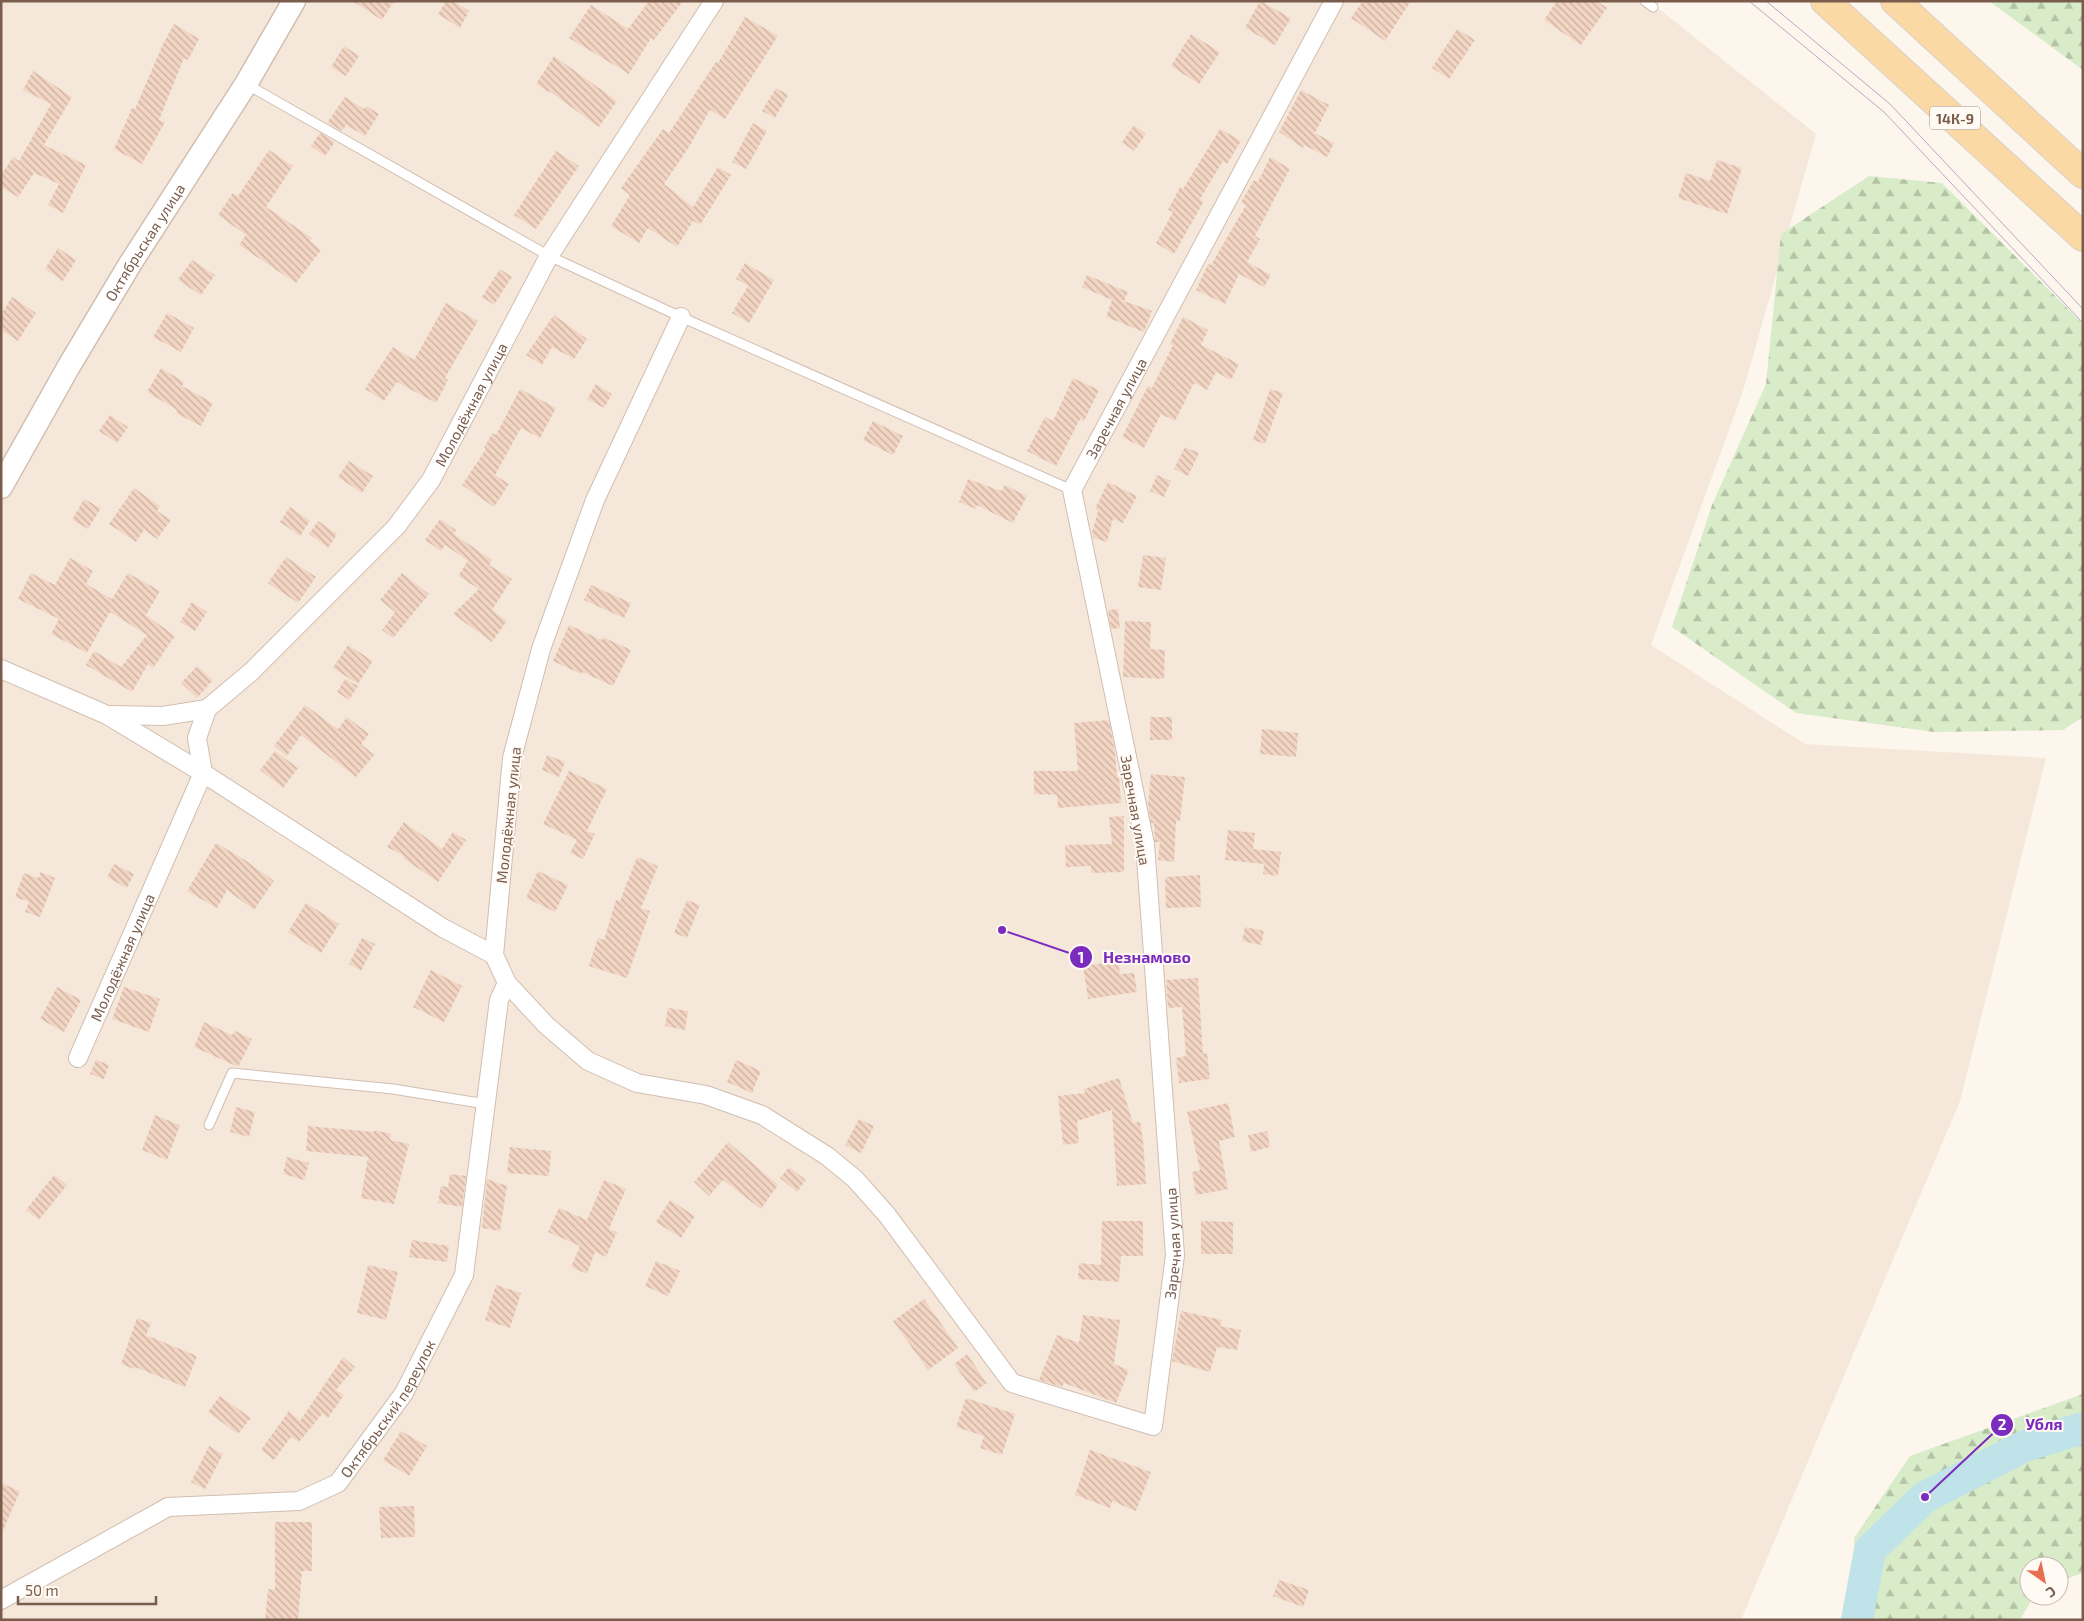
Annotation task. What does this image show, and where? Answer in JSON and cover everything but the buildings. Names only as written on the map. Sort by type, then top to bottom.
[{"type":"main road","name":"14К-9","points":[[1825,1],[2083,237]]},
{"type":"main road","name":"14К-9","points":[[1895,1],[2083,174]]},
{"type":"street","name":"Октябрьская улица","points":[[1,487],[68,366],[130,264],[246,84],[294,1]]},
{"type":"street","name":"Молодёжная улица","points":[[207,709],[251,672],[396,527],[431,480],[549,256],[714,1]]},
{"type":"street","name":"Заречная улица","points":[[827,1156],[854,1179],[887,1215],[1012,1383],[1153,1426],[1175,1255],[1145,844],[1072,490],[1334,1]]},
{"type":"street","name":"Молодёжная улица","points":[[681,317],[595,500],[541,649],[512,758],[494,955],[507,984],[546,1025],[588,1061],[637,1083],[706,1095],[762,1115],[827,1156]]},
{"type":"street","points":[[1,669],[107,715],[203,773],[443,928],[494,955]]},
{"type":"street","points":[[107,715],[163,716],[207,709],[197,738],[203,773]]},
{"type":"street","name":"Молодёжная улица","points":[[78,1058],[203,773]]},
{"type":"street","points":[[486,1104],[499,1000],[507,984]]},
{"type":"street","name":"Октябрьский переулок","points":[[1,1600],[168,1507],[299,1501],[338,1483],[404,1393],[464,1275],[486,1104]]},
{"type":"lane","points":[[246,84],[549,256],[681,317],[1072,490]]},
{"type":"lane","points":[[209,1125],[232,1073],[393,1089],[486,1104]]},
{"type":"shaded area","points":[[1,1],[1649,1],[1816,134],[1743,391],[1651,645],[1805,744],[2046,758],[1960,1101],[1741,1620],[1,1620]]},
{"type":"green space","points":[[1989,1],[2083,1],[2083,70]]},
{"type":"green space","points":[[1869,176],[1942,183],[2083,324],[2083,717],[2063,730],[1934,732],[1796,713],[1672,627],[1712,505],[1766,384],[1781,234]]},
{"type":"green space","points":[[2083,1394],[2083,1573],[2069,1578],[2069,1556],[2019,1556],[2019,1606],[2028,1606],[2020,1620],[1856,1620],[1854,1538],[1910,1456]]},
{"type":"waterway","points":[[1857,1620],[1870,1550],[1925,1497],[2025,1446],[2083,1428]]},
{"type":"tram line","points":[[1749,1],[1884,112],[2083,323]]},
{"type":"tram line","points":[[1766,1],[1890,104],[2083,309]]},
{"type":"place","name":"Незнамово","points":[[1002,930]]},
{"type":"place","name":"Убля","points":[[1925,1497]]}]
